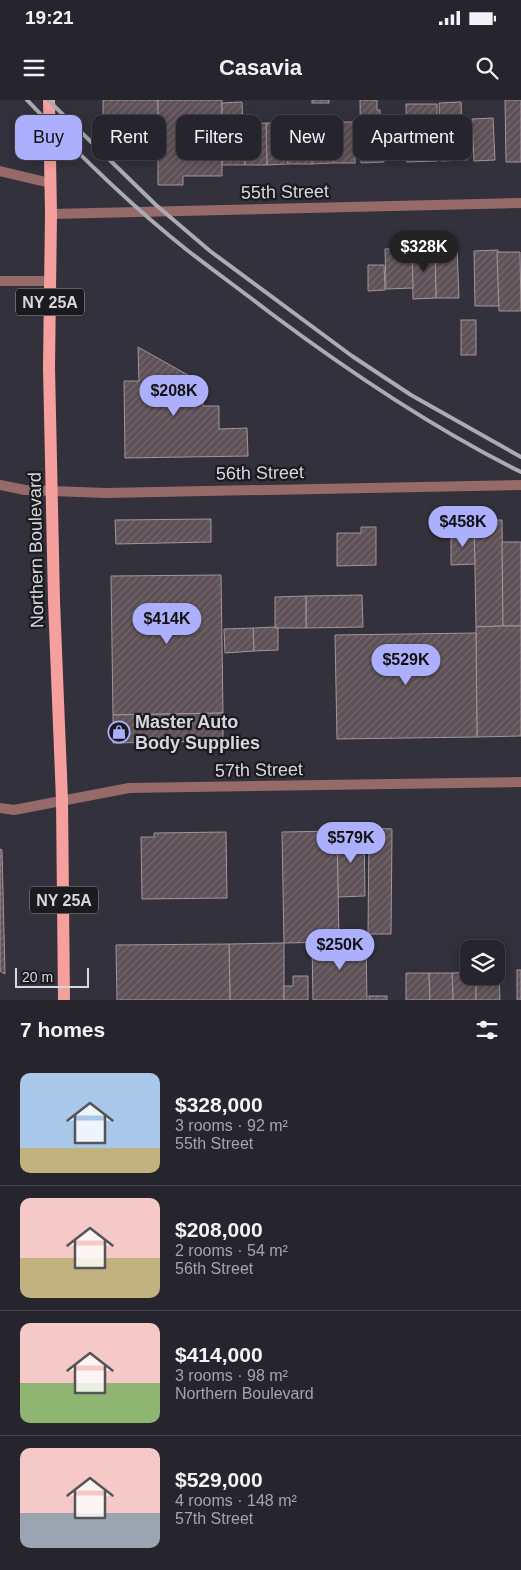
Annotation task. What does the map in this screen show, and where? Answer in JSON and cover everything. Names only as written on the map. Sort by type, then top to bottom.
[{"type":"main road","name":"Northern Boulevard","points":[[49,100],[49,366],[54,601],[62,800],[64,1000]]},
{"type":"street","points":[[0,171],[50,183]]},
{"type":"street","name":"55th Street","points":[[50,214],[521,203]]},
{"type":"street","points":[[0,281],[50,281]]},
{"type":"street","name":"56th Street","points":[[0,485],[25,490],[52,492],[521,485]]},
{"type":"street","name":"57th Street","points":[[0,808],[14,810],[129,788],[521,782]]},
{"type":"building","points":[[103,100],[158,100],[158,115],[103,115]]},
{"type":"building","points":[[158,100],[222,100],[222,115],[176,115],[176,160],[222,160],[222,176],[183,176],[183,185],[158,185],[158,160],[166,160],[166,115],[158,115]]},
{"type":"building","points":[[312,100],[329,100],[329,103],[312,103]]},
{"type":"building","points":[[360,100],[377,100],[377,110],[380,110],[380,115],[360,115]]},
{"type":"building","points":[[505,100],[521,100],[521,162],[506,162]]},
{"type":"building","points":[[242,102],[243,115],[222,115],[222,103]]},
{"type":"building","points":[[461,102],[461,115],[439,115],[439,103]]},
{"type":"building","points":[[406,104],[437,104],[437,115],[406,115]]},
{"type":"building","points":[[493,118],[495,160],[474,161],[472,119]]},
{"type":"building","points":[[343,122],[353,122],[353,160],[355,160],[355,163],[333,163],[333,160],[343,160]]},
{"type":"building","points":[[261,123],[266,123],[267,165],[245,165],[245,160],[261,160]]},
{"type":"building","points":[[266,123],[271,123],[271,160],[288,160],[288,164],[267,165]]},
{"type":"building","points":[[222,160],[245,160],[245,165],[222,165]]},
{"type":"building","points":[[288,160],[312,160],[312,164],[288,164]]},
{"type":"building","points":[[312,160],[333,160],[333,163],[312,164]]},
{"type":"building","points":[[361,160],[384,160],[384,162],[361,163]]},
{"type":"building","points":[[407,160],[437,160],[437,161],[407,162]]},
{"type":"building","points":[[435,247],[457,247],[459,298],[436,298]]},
{"type":"building","points":[[435,247],[436,298],[413,299],[412,248]]},
{"type":"building","points":[[412,248],[413,288],[386,289],[385,249]]},
{"type":"building","points":[[498,250],[499,306],[475,306],[474,251]]},
{"type":"building","points":[[497,252],[520,252],[521,311],[499,311]]},
{"type":"building","points":[[368,265],[384,265],[385,290],[368,291]]},
{"type":"building","points":[[461,320],[476,320],[476,355],[461,355]]},
{"type":"building","points":[[138,347],[202,383],[203,406],[219,406],[219,429],[247,428],[248,456],[125,458],[124,381],[139,381]]},
{"type":"building","points":[[211,519],[211,542],[116,544],[115,520]]},
{"type":"building","points":[[474,520],[502,520],[503,626],[476,627]]},
{"type":"building","points":[[361,527],[376,527],[376,565],[337,566],[337,533],[361,533]]},
{"type":"building","points":[[474,531],[475,564],[451,565],[451,532]]},
{"type":"building","points":[[502,542],[521,542],[521,626],[503,626]]},
{"type":"building","points":[[221,575],[223,713],[113,715],[111,576]]},
{"type":"building","points":[[362,595],[363,627],[306,628],[306,596]]},
{"type":"building","points":[[306,596],[306,628],[275,628],[275,597]]},
{"type":"building","points":[[521,626],[521,736],[477,737],[476,627]]},
{"type":"building","points":[[253,628],[278,628],[278,650],[254,651]]},
{"type":"building","points":[[253,628],[254,651],[225,653],[224,629]]},
{"type":"building","points":[[476,633],[477,737],[337,739],[335,635]]},
{"type":"building","points":[[223,713],[223,741],[113,743],[113,715]]},
{"type":"building","points":[[369,828],[392,829],[391,934],[368,934]]},
{"type":"building","points":[[364,830],[365,896],[338,897],[337,831]]},
{"type":"building","points":[[337,831],[339,942],[284,943],[282,832]]},
{"type":"building","points":[[226,832],[227,898],[142,899],[141,837],[154,837],[154,833]]},
{"type":"building","points":[[0,849],[2,850],[5,974],[0,971]]},
{"type":"building","points":[[366,941],[367,1000],[313,1000],[312,942]]},
{"type":"building","points":[[284,943],[284,1000],[230,1000],[229,944]]},
{"type":"building","points":[[229,944],[230,1000],[117,1000],[116,945]]},
{"type":"building","points":[[517,970],[521,970],[521,1000],[517,1000]]},
{"type":"building","points":[[406,973],[429,973],[430,1000],[406,1000]]},
{"type":"building","points":[[429,973],[452,973],[453,1000],[430,1000]]},
{"type":"building","points":[[452,973],[460,973],[460,985],[476,985],[476,1000],[453,1000]]},
{"type":"building","points":[[293,976],[308,976],[308,1000],[284,1000],[284,986],[293,986]]},
{"type":"building","points":[[476,985],[499,985],[500,1000],[476,1000]]},
{"type":"building","points":[[369,996],[387,996],[387,1000],[369,1000]]},
{"type":"railway","points":[[27,100],[85,159],[145,215],[187,250],[269,312],[391,398],[455,437],[521,472]]},
{"type":"railway","points":[[48,100],[156,205],[210,251],[352,356],[411,395],[521,457]]},
{"type":"place","name":"Master Auto Body Supplies","points":[[119,732]]}]
